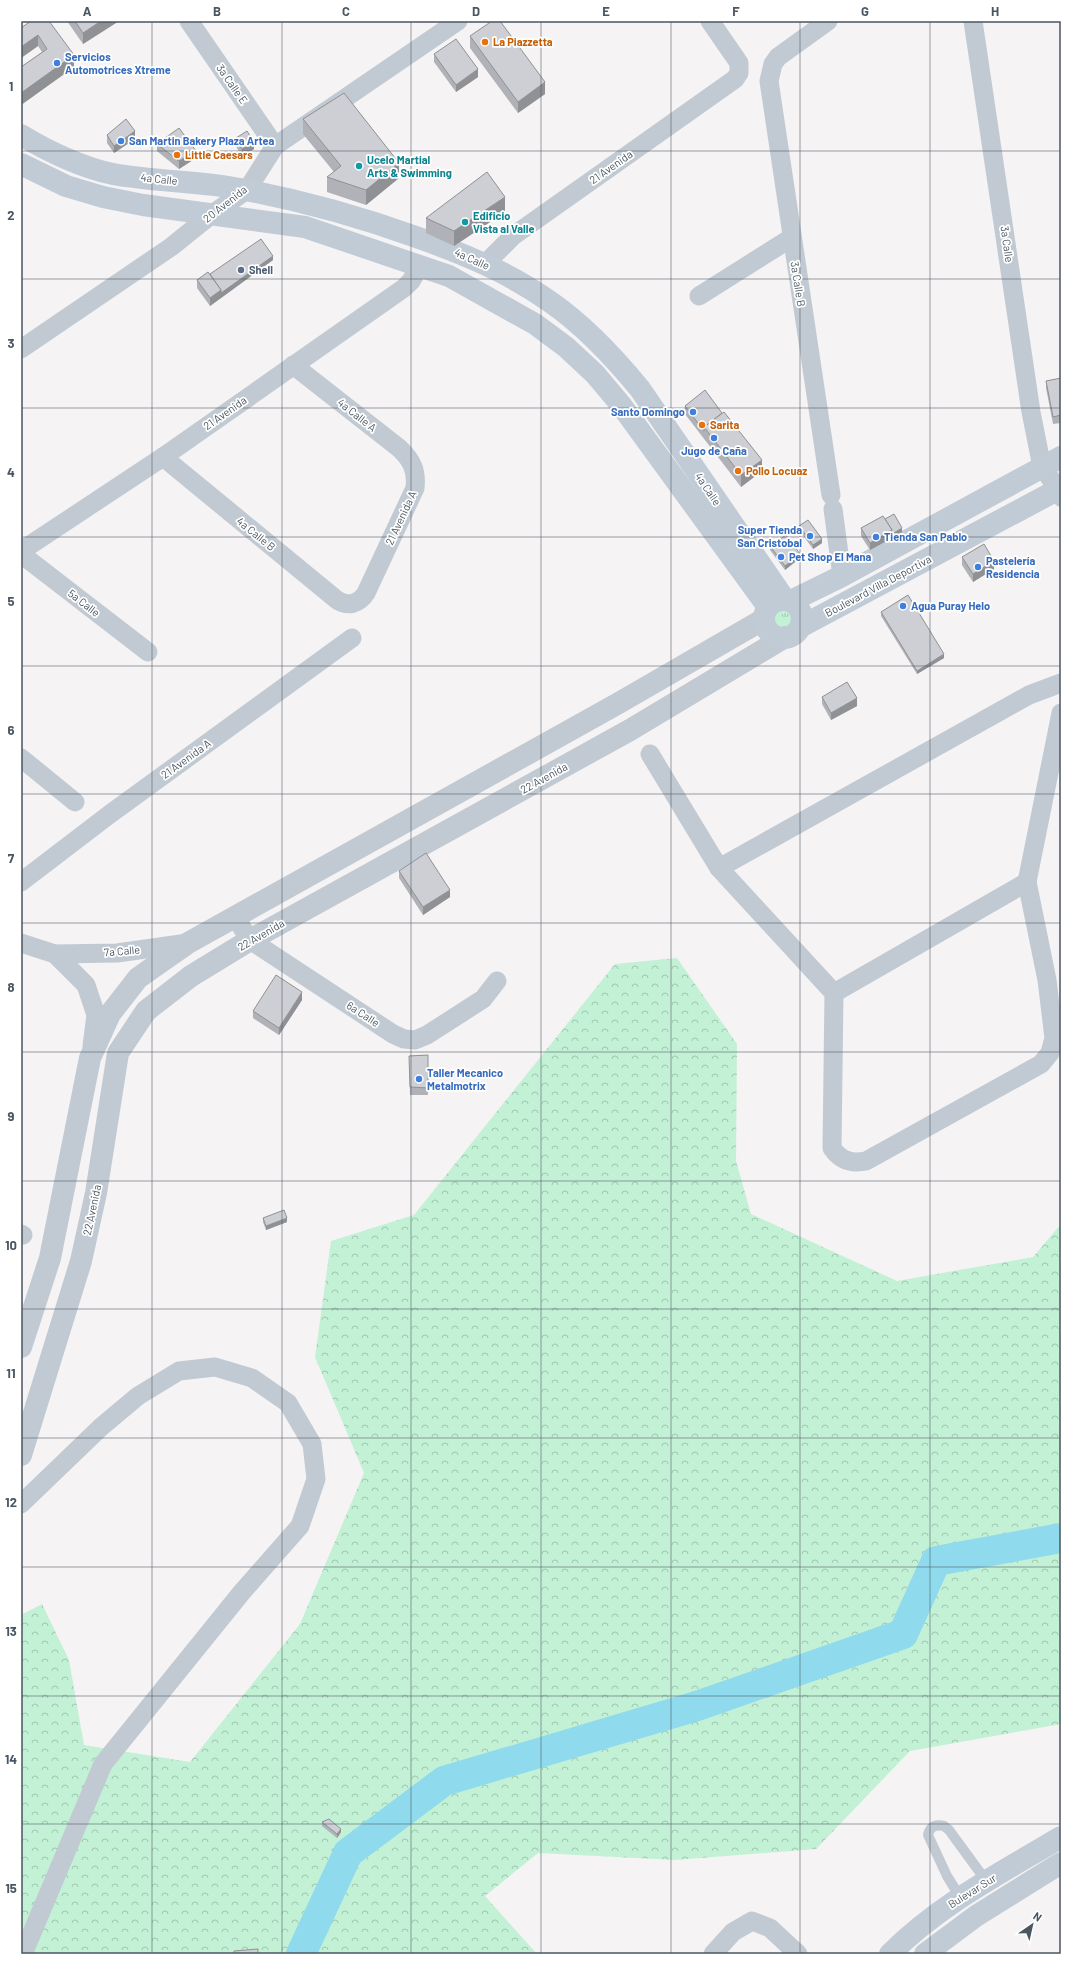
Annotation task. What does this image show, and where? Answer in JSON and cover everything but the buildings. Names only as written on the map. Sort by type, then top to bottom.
[{"type":"main road","name":"4a Calle","points":[[21,135],[40,147],[112,174],[247,190],[356,216],[456,251],[514,278],[549,301],[582,327],[613,357],[640,389],[777,607]]},
{"type":"main road","name":"4a Calle","points":[[21,164],[66,186],[103,197],[143,205],[305,227],[420,266],[467,285],[535,324],[566,346],[595,374],[777,607]]},
{"type":"main road","points":[[777,607],[796,604],[802,615],[793,632],[779,637],[768,630],[777,607],[842,576],[1061,457]]},
{"type":"main road","name":"Boulevard Villa Deportiva","points":[[793,632],[1060,491]]},
{"type":"main road","name":"Bulevar Sur","points":[[890,1954],[931,1917],[960,1897],[1061,1837]]},
{"type":"main road","points":[[925,1954],[976,1916],[1061,1863]]},
{"type":"street","name":"3a Calle E","points":[[189,21],[276,146]]},
{"type":"street","name":"20 Avenida","points":[[21,349],[170,247],[212,214],[247,190],[276,146],[458,21]]},
{"type":"street","name":"21 Avenida","points":[[485,264],[513,236],[733,82],[739,73],[739,63],[710,21]]},
{"type":"street","name":"3a Calle B","points":[[828,21],[784,50],[773,64],[770,72],[770,89],[779,141],[791,238],[842,576]]},
{"type":"street","name":"3a Calle","points":[[974,21],[1031,412],[1042,467]]},
{"type":"street","points":[[699,296],[791,238]]},
{"type":"street","name":"21 Avenida","points":[[21,553],[163,457],[404,288],[412,280],[420,266]]},
{"type":"street","name":"4a Calle A","points":[[293,365],[406,454],[414,470]]},
{"type":"street","name":"4a Calle B","points":[[163,457],[337,600],[345,604],[353,603]]},
{"type":"street","points":[[1042,467],[1060,491]]},
{"type":"street","name":"21 Avenida A","points":[[353,603],[361,600],[366,592],[415,488],[414,470]]},
{"type":"street","name":"5a Calle","points":[[21,553],[148,652]]},
{"type":"street","points":[[21,1347],[50,1258],[90,1058],[110,1014],[138,978],[188,944],[617,704],[777,607]]},
{"type":"street","name":"22 Avenida","points":[[21,1455],[81,1261],[96,1193],[118,1053],[146,1011],[191,976],[250,940],[630,730],[793,632]]},
{"type":"street","name":"21 Avenida A","points":[[21,882],[110,814],[352,638]]},
{"type":"street","points":[[719,868],[1029,695],[1061,683]]},
{"type":"street","points":[[617,704],[630,730]]},
{"type":"street","points":[[650,754],[719,868],[834,993],[832,1148],[840,1158],[853,1162],[859,1162],[866,1161],[1040,1064],[1050,1053],[1054,1038],[1047,980],[1026,882],[1061,713]]},
{"type":"street","points":[[21,758],[75,802]]},
{"type":"street","points":[[834,993],[1026,882]]},
{"type":"street","name":"6a Calle","points":[[235,917],[250,940],[393,1034],[404,1039],[415,1040],[427,1035],[483,999],[497,981]]},
{"type":"street","name":"7a Calle","points":[[21,943],[55,954],[117,953],[188,944]]},
{"type":"street","name":"7a Calle","points":[[55,954],[86,984],[96,1016],[90,1058]]},
{"type":"street","points":[[50,1258],[81,1261]]},
{"type":"street","points":[[21,1504],[101,1427],[138,1396],[179,1371],[215,1367],[252,1378],[288,1403],[312,1444],[316,1479],[300,1526],[242,1592],[103,1764],[23,1954]]},
{"type":"street","points":[[713,1954],[733,1932],[752,1921],[770,1928],[798,1954]]},
{"type":"lane","points":[[960,1897],[947,1876],[928,1835],[929,1830],[933,1826],[944,1826],[949,1830],[987,1882]]},
{"type":"green space","points":[[784,607],[792,610],[795,618],[792,626],[784,629],[776,626],[773,618],[776,610]]},
{"type":"green space","points":[[677,958],[737,1044],[736,1161],[751,1214],[897,1281],[1033,1257],[1061,1224],[1061,1724],[910,1751],[816,1849],[675,1860],[538,1853],[485,1896],[537,1954],[21,1954],[21,1615],[42,1604],[69,1660],[84,1745],[190,1762],[300,1624],[364,1473],[315,1357],[331,1241],[414,1215],[615,964]]},
{"type":"waterway","points":[[301,1954],[348,1853],[444,1781],[697,1706],[903,1634],[936,1561],[1061,1538]]},
{"type":"place","name":"La Piazzetta","points":[[485,42]]},
{"type":"place","name":"Servicios Automotrices Xtreme","points":[[57,63]]},
{"type":"place","name":"San Martin Bakery Plaza Artea","points":[[121,141]]},
{"type":"place","name":"Little Caesars","points":[[177,155]]},
{"type":"place","name":"Ucelo Martial Arts & Swimming","points":[[359,166]]},
{"type":"place","name":"Edificio Vista al Valle","points":[[465,222]]},
{"type":"place","name":"Shell","points":[[241,270]]},
{"type":"place","name":"Santo Domingo","points":[[693,412]]},
{"type":"place","name":"Sarita","points":[[702,425]]},
{"type":"place","name":"Jugo de Caña","points":[[714,438]]},
{"type":"place","name":"Pollo Locuaz","points":[[738,471]]},
{"type":"place","name":"Super Tienda San Cristobal","points":[[810,536]]},
{"type":"place","name":"Tienda San Pablo","points":[[876,537]]},
{"type":"place","name":"Pet Shop El Mana","points":[[781,557]]},
{"type":"place","name":"Pastelería Residencia","points":[[978,567]]},
{"type":"place","name":"Agua Puray Helo","points":[[903,606]]},
{"type":"place","name":"Taller Mecanico Metalmotrix","points":[[419,1079]]}]
